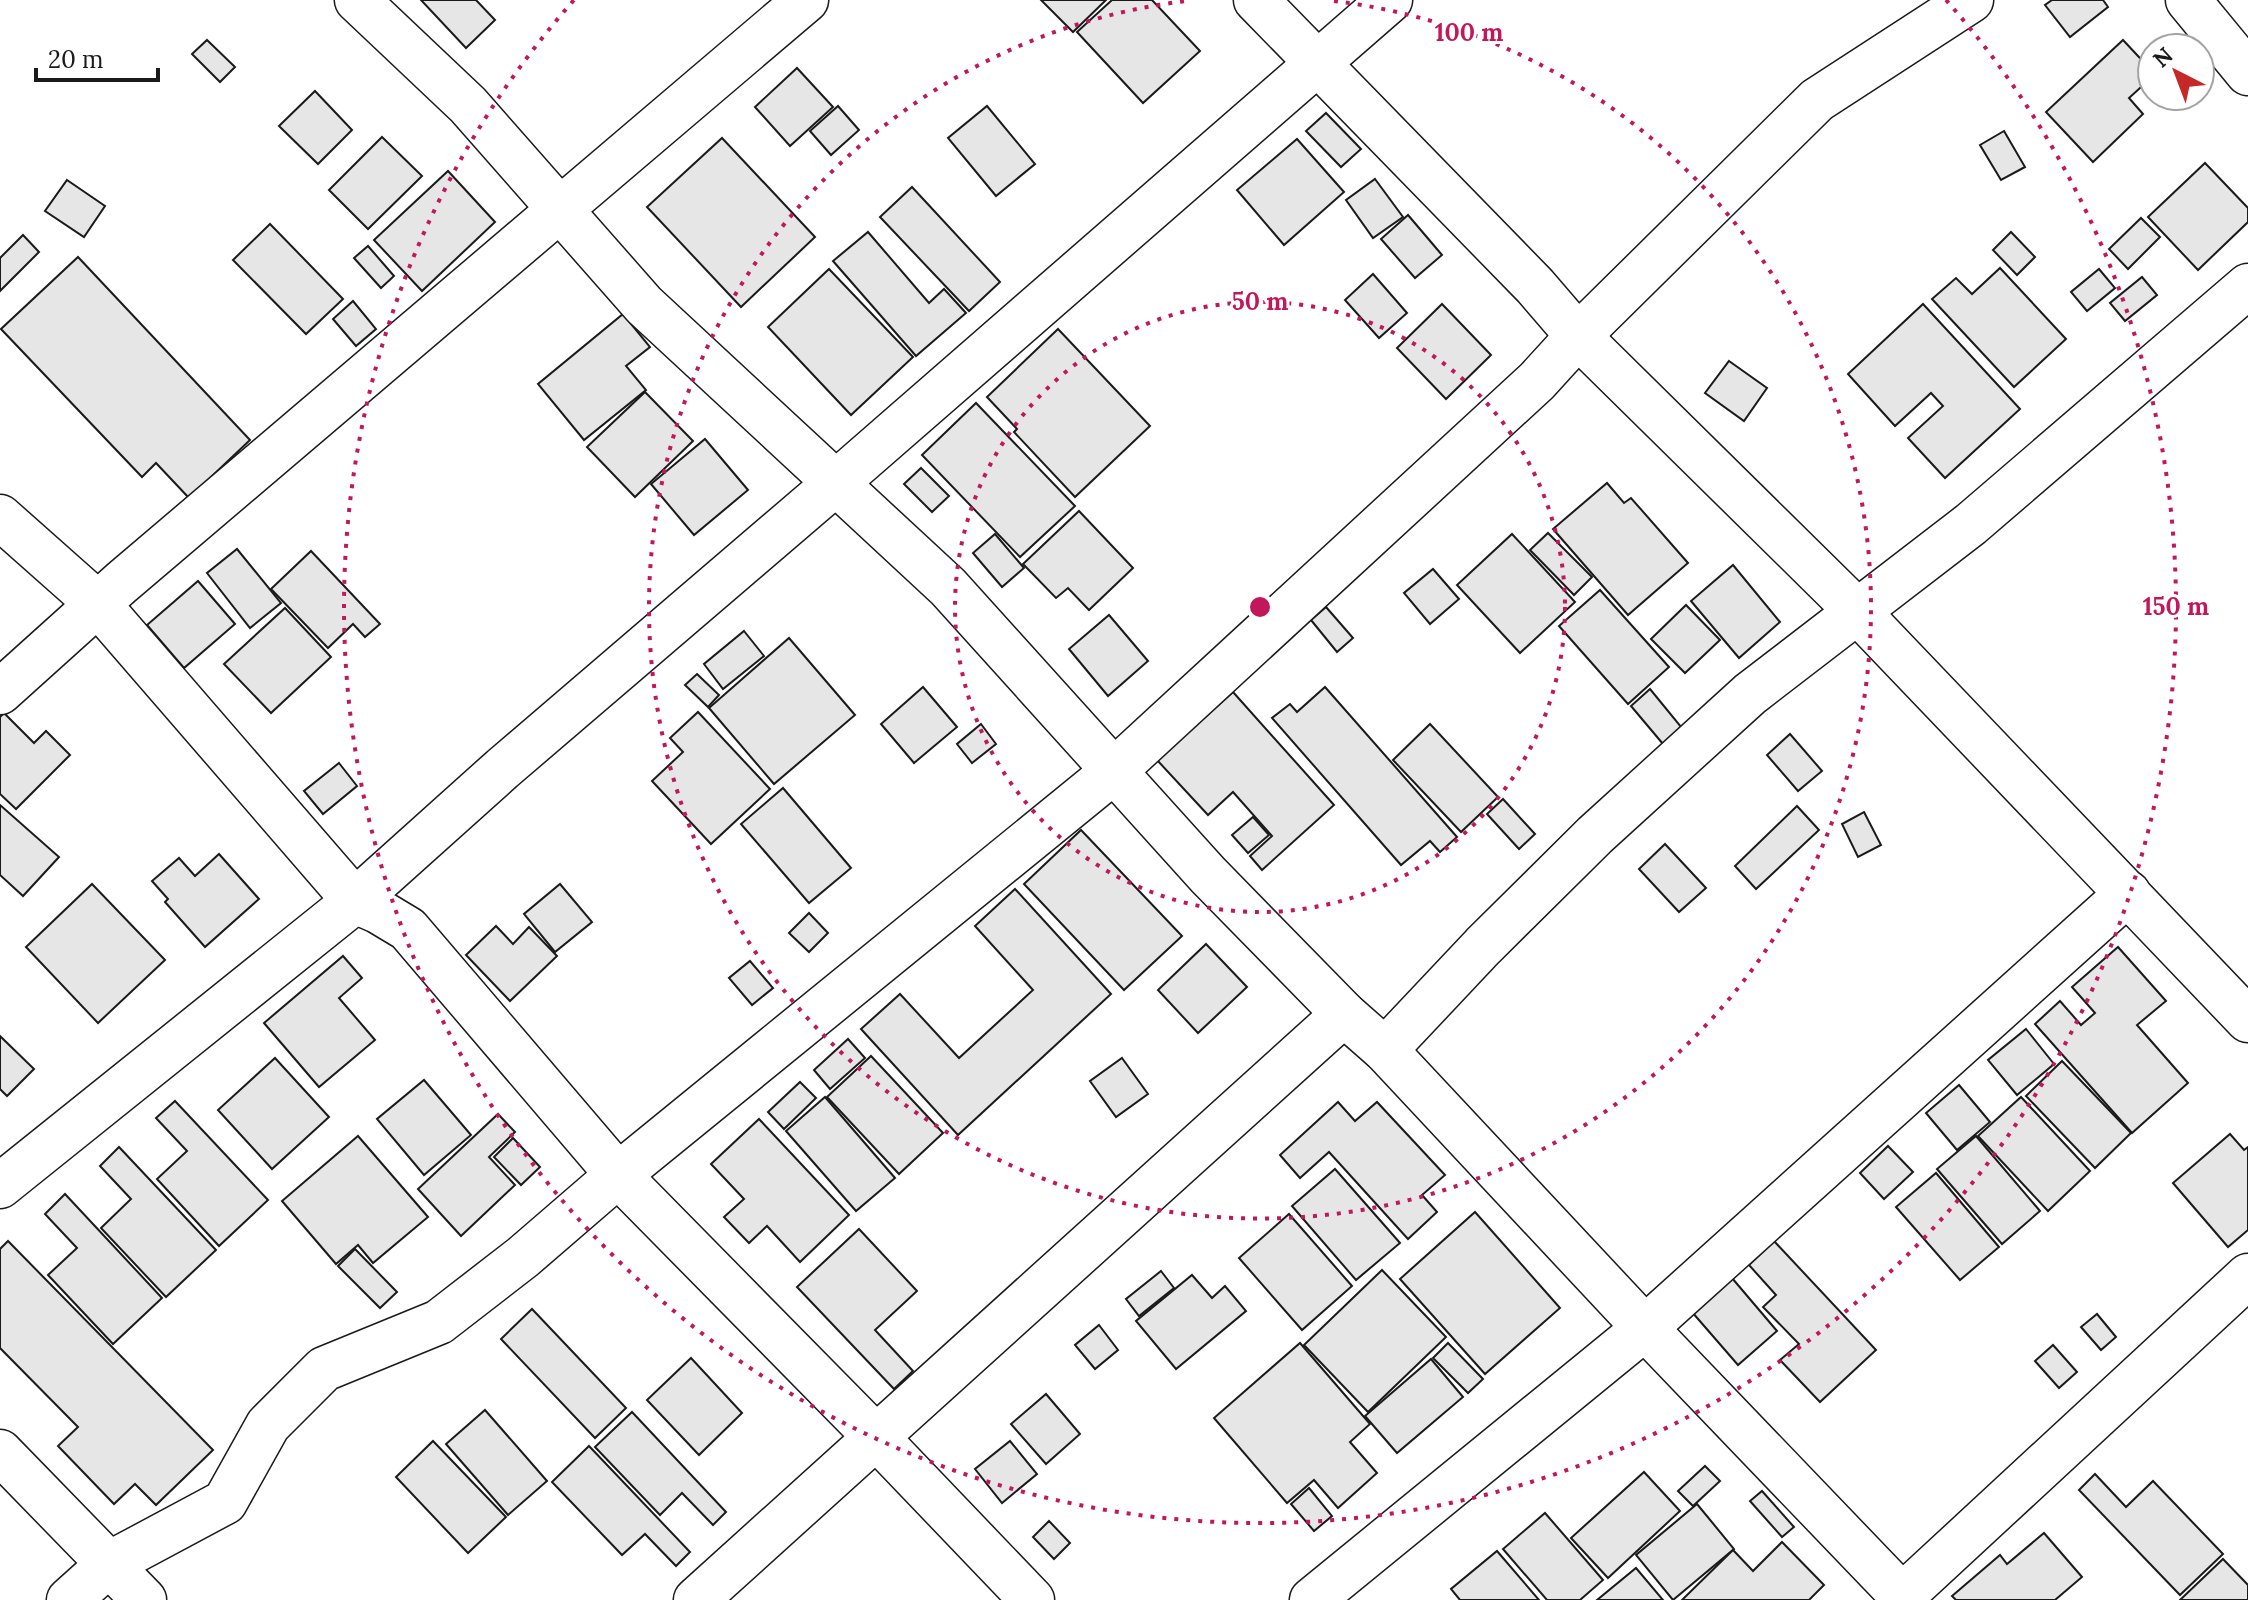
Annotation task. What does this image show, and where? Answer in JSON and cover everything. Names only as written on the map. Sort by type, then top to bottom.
[{"type":"street","points":[[357,0],[468,105],[644,305],[948,587],[1208,875],[1344,1014],[1385,1050],[1902,1599],[2248,1276]]},
{"type":"street","points":[[0,692],[559,208],[806,0]]},
{"type":"street","points":[[1256,0],[1535,286],[1578,336],[1856,610],[2248,1020]]},
{"type":"street","points":[[0,1186],[355,901],[502,769],[1390,0]]},
{"type":"street","points":[[69,1600],[109,1564],[225,1502],[268,1425],[324,1369],[439,1322],[523,1257],[618,1175],[1114,771],[1537,381],[1578,336],[1817,100],[1971,0]]},
{"type":"street","points":[[2188,0],[2248,73]]},
{"type":"street","points":[[1385,1050],[1483,946],[1595,835],[1750,694],[1971,524],[2248,286]]},
{"type":"street","points":[[0,517],[98,604],[355,901],[408,929],[618,1175],[1032,1600]]},
{"type":"street","points":[[1312,1600],[1645,1328],[2128,893]]},
{"type":"street","points":[[696,1600],[1344,1014]]},
{"type":"street","points":[[0,1452],[144,1600]]},
{"type":"building","points":[[421,0],[476,0],[495,20],[466,48]]},
{"type":"building","points":[[1041,0],[1106,0],[1073,32]]},
{"type":"building","points":[[1112,0],[1152,0],[1200,51],[1143,103],[1077,32]]},
{"type":"building","points":[[2052,0],[2103,0],[2108,7],[2070,37],[2045,5]]},
{"type":"building","points":[[207,40],[235,67],[220,82],[192,54]]},
{"type":"building","points":[[2123,40],[2136,54],[2136,92],[2129,98],[2136,106],[2136,112],[2143,114],[2093,162],[2046,112]]},
{"type":"building","points":[[797,68],[833,107],[790,146],[755,107]]},
{"type":"building","points":[[315,91],[352,130],[318,164],[279,126]]},
{"type":"building","points":[[838,106],[859,130],[831,155],[810,131]]},
{"type":"building","points":[[987,106],[1035,164],[996,196],[948,138]]},
{"type":"building","points":[[1326,113],[1361,149],[1341,167],[1306,131]]},
{"type":"building","points":[[2004,131],[2025,167],[2001,180],[1980,145]]},
{"type":"building","points":[[382,137],[422,176],[368,229],[329,190]]},
{"type":"building","points":[[722,138],[815,237],[741,307],[647,207]]},
{"type":"building","points":[[1297,139],[1344,192],[1284,245],[1237,190]]},
{"type":"building","points":[[2205,163],[2248,208],[2248,222],[2198,270],[2148,217]]},
{"type":"building","points":[[448,171],[495,222],[422,291],[374,240]]},
{"type":"building","points":[[1375,179],[1403,217],[1373,238],[1346,200]]},
{"type":"building","points":[[67,180],[105,206],[84,237],[45,211]]},
{"type":"building","points":[[912,187],[1000,282],[969,311],[880,217]]},
{"type":"building","points":[[1408,215],[1442,255],[1415,278],[1381,239]]},
{"type":"building","points":[[2141,218],[2160,237],[2128,269],[2109,249]]},
{"type":"building","points":[[270,224],[343,299],[306,334],[233,260]]},
{"type":"building","points":[[868,232],[929,303],[944,289],[966,313],[916,356],[833,261]]},
{"type":"building","points":[[2011,232],[2035,257],[2017,275],[1993,250]]},
{"type":"building","points":[[23,235],[39,252],[0,291],[0,258]]},
{"type":"building","points":[[368,246],[394,276],[381,288],[354,258]]},
{"type":"building","points":[[78,257],[250,440],[189,498],[156,463],[142,477],[1,329]]},
{"type":"building","points":[[2000,268],[2066,339],[2014,387],[1932,299],[1956,278],[1972,294]]},
{"type":"building","points":[[829,269],[913,357],[851,415],[768,327]]},
{"type":"building","points":[[2099,269],[2115,288],[2087,311],[2071,292]]},
{"type":"building","points":[[1373,274],[1407,313],[1379,338],[1345,300]]},
{"type":"building","points":[[2142,277],[2157,295],[2125,321],[2110,303]]},
{"type":"building","points":[[353,301],[376,329],[356,346],[333,319]]},
{"type":"building","points":[[1442,304],[1491,355],[1446,399],[1397,348]]},
{"type":"building","points":[[1923,304],[2020,409],[1945,478],[1908,438],[1943,406],[1931,393],[1895,426],[1848,374]]},
{"type":"building","points":[[623,314],[650,347],[626,366],[646,390],[584,440],[538,384]]},
{"type":"building","points":[[1058,329],[1150,426],[1075,497],[1014,432],[1017,429],[987,397]]},
{"type":"building","points":[[1729,361],[1767,388],[1744,421],[1705,393]]},
{"type":"building","points":[[645,392],[693,441],[635,497],[587,447]]},
{"type":"building","points":[[976,403],[1075,506],[1020,557],[922,455]]},
{"type":"building","points":[[705,439],[748,490],[694,535],[651,484]]},
{"type":"building","points":[[921,468],[949,496],[932,512],[904,484]]},
{"type":"building","points":[[1607,483],[1624,503],[1631,498],[1688,563],[1628,615],[1553,529]]},
{"type":"building","points":[[1079,511],[1133,568],[1089,610],[1068,588],[1056,598],[1023,564]]},
{"type":"building","points":[[1548,533],[1592,577],[1574,595],[1530,550]]},
{"type":"building","points":[[995,534],[1024,568],[1002,587],[973,553]]},
{"type":"building","points":[[1512,534],[1575,602],[1520,653],[1457,585]]},
{"type":"building","points":[[237,549],[281,603],[250,628],[207,573]]},
{"type":"building","points":[[311,551],[380,624],[365,637],[353,624],[328,648],[271,589]]},
{"type":"building","points":[[1733,565],[1780,622],[1739,658],[1691,601]]},
{"type":"building","points":[[1433,569],[1459,599],[1430,624],[1404,593]]},
{"type":"building","points":[[198,581],[235,624],[184,668],[147,625]]},
{"type":"building","points":[[1600,590],[1669,667],[1628,704],[1559,626]]},
{"type":"building","points":[[1686,605],[1720,640],[1685,673],[1651,639]]},
{"type":"building","points":[[1326,607],[1353,638],[1337,652],[1311,620]]},
{"type":"building","points":[[285,608],[331,657],[271,713],[224,664]]},
{"type":"building","points":[[1109,615],[1148,661],[1108,696],[1069,649]]},
{"type":"building","points":[[744,631],[764,656],[723,689],[704,664]]},
{"type":"building","points":[[789,638],[855,715],[774,784],[709,708]]},
{"type":"building","points":[[697,674],[719,695],[708,707],[685,685]]},
{"type":"building","points":[[923,687],[957,727],[914,763],[881,724]]},
{"type":"building","points":[[1325,687],[1457,837],[1440,852],[1430,841],[1401,865],[1272,718],[1290,704],[1297,712]]},
{"type":"building","points":[[1650,689],[1682,728],[1663,744],[1631,706]]},
{"type":"building","points":[[1233,692],[1334,805],[1262,870],[1250,856],[1272,836],[1233,792],[1208,815],[1157,760]]},
{"type":"building","points":[[698,712],[770,789],[711,844],[652,781],[683,752],[670,738]]},
{"type":"building","points":[[4,713],[34,743],[46,731],[70,755],[16,809],[0,794],[0,717]]},
{"type":"building","points":[[981,724],[996,744],[972,763],[957,744]]},
{"type":"building","points":[[1430,724],[1498,797],[1461,832],[1393,760]]},
{"type":"building","points":[[1790,734],[1822,771],[1798,791],[1767,755]]},
{"type":"building","points":[[339,763],[357,786],[323,814],[304,791]]},
{"type":"building","points":[[783,788],[851,868],[809,903],[741,824]]},
{"type":"building","points":[[1503,799],[1535,834],[1519,849],[1487,814]]},
{"type":"building","points":[[0,805],[59,857],[23,896],[0,875]]},
{"type":"building","points":[[1797,806],[1819,830],[1756,889],[1735,866]]},
{"type":"building","points":[[1864,812],[1881,845],[1858,857],[1842,824]]},
{"type":"building","points":[[1253,817],[1269,835],[1248,853],[1232,835]]},
{"type":"building","points":[[1081,830],[1182,936],[1124,990],[1024,884]]},
{"type":"building","points":[[1665,844],[1706,888],[1679,912],[1639,869]]},
{"type":"building","points":[[219,854],[259,899],[205,947],[165,902],[168,899],[152,881],[179,858],[195,876]]},
{"type":"building","points":[[92,884],[165,960],[98,1023],[26,947]]},
{"type":"building","points":[[560,884],[592,922],[555,952],[524,914]]},
{"type":"building","points":[[1015,889],[1111,994],[958,1135],[861,1029],[900,994],[959,1058],[1033,990],[975,926]]},
{"type":"building","points":[[809,913],[828,933],[809,952],[789,933]]},
{"type":"building","points":[[496,926],[513,944],[529,927],[557,956],[510,1001],[466,955]]},
{"type":"building","points":[[1206,944],[1247,987],[1198,1033],[1158,990]]},
{"type":"building","points":[[2118,947],[2166,1001],[2137,1025],[2188,1083],[2132,1133],[2035,1024],[2060,1001],[2081,1025],[2095,1013],[2072,987]]},
{"type":"building","points":[[343,956],[362,978],[339,998],[375,1040],[319,1087],[264,1023]]},
{"type":"building","points":[[750,961],[773,988],[752,1005],[729,978]]},
{"type":"building","points":[[2026,1029],[2054,1064],[2017,1095],[1988,1060]]},
{"type":"building","points":[[0,1036],[34,1069],[7,1096],[0,1089]]},
{"type":"building","points":[[848,1039],[865,1058],[830,1089],[814,1070]]},
{"type":"building","points":[[871,1056],[943,1133],[899,1174],[827,1097]]},
{"type":"building","points":[[275,1058],[329,1117],[272,1169],[218,1110]]},
{"type":"building","points":[[1122,1058],[1148,1094],[1116,1117],[1090,1081]]},
{"type":"building","points":[[2062,1061],[2131,1133],[2095,1168],[2026,1096]]},
{"type":"building","points":[[424,1080],[471,1135],[424,1175],[377,1119]]},
{"type":"building","points":[[800,1082],[816,1098],[784,1129],[768,1112]]},
{"type":"building","points":[[1959,1085],[1990,1122],[1957,1150],[1926,1113]]},
{"type":"building","points":[[825,1097],[895,1178],[856,1211],[786,1131]]},
{"type":"building","points":[[2021,1097],[2090,1171],[2048,1211],[1978,1136]]},
{"type":"building","points":[[175,1101],[268,1200],[219,1246],[157,1179],[187,1151],[156,1118]]},
{"type":"building","points":[[1338,1102],[1355,1121],[1377,1102],[1445,1175],[1422,1195],[1437,1212],[1408,1239],[1329,1152],[1300,1178],[1280,1155]]},
{"type":"building","points":[[498,1114],[515,1132],[489,1157],[515,1185],[461,1236],[418,1189]]},
{"type":"building","points":[[759,1119],[849,1215],[800,1262],[767,1226],[749,1243],[724,1217],[744,1199],[711,1164]]},
{"type":"building","points":[[2230,1134],[2244,1150],[2248,1147],[2248,1230],[2228,1247],[2173,1183]]},
{"type":"building","points":[[358,1136],[428,1217],[373,1263],[358,1245],[336,1264],[282,1201]]},
{"type":"building","points":[[1976,1136],[2040,1211],[2002,1244],[1937,1169]]},
{"type":"building","points":[[513,1138],[540,1167],[521,1185],[494,1157]]},
{"type":"building","points":[[1888,1146],[1913,1172],[1884,1199],[1860,1173]]},
{"type":"building","points":[[119,1147],[216,1250],[166,1297],[101,1228],[131,1199],[100,1166]]},
{"type":"building","points":[[1335,1169],[1400,1243],[1356,1280],[1292,1206]]},
{"type":"building","points":[[1936,1173],[1999,1247],[1960,1280],[1896,1207]]},
{"type":"building","points":[[65,1194],[162,1298],[113,1344],[48,1275],[77,1248],[45,1214]]},
{"type":"building","points":[[1475,1212],[1560,1308],[1485,1374],[1400,1279]]},
{"type":"building","points":[[1289,1214],[1352,1286],[1302,1330],[1239,1258]]},
{"type":"building","points":[[859,1229],[917,1291],[875,1330],[913,1371],[894,1389],[797,1287]]},
{"type":"building","points":[[8,1241],[213,1450],[156,1505],[135,1484],[114,1504],[58,1446],[78,1427],[0,1348],[0,1249]]},
{"type":"building","points":[[1774,1241],[1876,1350],[1820,1402],[1780,1360],[1799,1344],[1763,1307],[1776,1295],[1749,1265]]},
{"type":"building","points":[[355,1249],[397,1292],[380,1308],[338,1266]]},
{"type":"building","points":[[1382,1270],[1446,1337],[1368,1412],[1304,1345]]},
{"type":"building","points":[[1161,1271],[1174,1288],[1139,1316],[1126,1299]]},
{"type":"building","points":[[1192,1275],[1212,1298],[1225,1286],[1246,1311],[1176,1369],[1136,1321]]},
{"type":"building","points":[[1732,1278],[1777,1331],[1738,1365],[1692,1312]]},
{"type":"building","points":[[532,1309],[626,1408],[595,1438],[501,1339]]},
{"type":"building","points":[[2097,1314],[2116,1337],[2101,1350],[2081,1327]]},
{"type":"building","points":[[1099,1325],[1118,1350],[1095,1369],[1075,1345]]},
{"type":"building","points":[[1300,1343],[1370,1424],[1350,1442],[1377,1473],[1338,1508],[1314,1480],[1287,1503],[1214,1418]]},
{"type":"building","points":[[1448,1343],[1483,1379],[1468,1393],[1433,1358]]},
{"type":"building","points":[[2053,1345],[2077,1372],[2059,1388],[2035,1361]]},
{"type":"building","points":[[691,1358],[742,1413],[699,1455],[647,1400]]},
{"type":"building","points":[[1431,1359],[1463,1397],[1397,1453],[1365,1416]]},
{"type":"building","points":[[1046,1394],[1080,1434],[1046,1464],[1011,1424]]},
{"type":"building","points":[[485,1410],[547,1481],[508,1515],[446,1444]]},
{"type":"building","points":[[632,1412],[726,1512],[713,1525],[682,1493],[660,1515],[595,1447]]},
{"type":"building","points":[[433,1441],[506,1517],[468,1553],[396,1477]]},
{"type":"building","points":[[1010,1441],[1037,1474],[1002,1503],[975,1469]]},
{"type":"building","points":[[589,1446],[690,1552],[676,1566],[645,1534],[622,1555],[552,1482]]},
{"type":"building","points":[[1705,1466],[1720,1481],[1693,1506],[1678,1491]]},
{"type":"building","points":[[1644,1472],[1680,1511],[1608,1578],[1571,1538]]},
{"type":"building","points":[[2095,1474],[2126,1507],[2153,1481],[2223,1554],[2180,1595],[2079,1490]]},
{"type":"building","points":[[1309,1488],[1332,1516],[1314,1531],[1291,1504]]},
{"type":"building","points":[[1762,1491],[1794,1527],[1782,1537],[1750,1501]]},
{"type":"building","points":[[1697,1504],[1734,1549],[1673,1600],[1636,1555]]},
{"type":"building","points":[[1545,1513],[1603,1580],[1580,1600],[1547,1600],[1503,1549]]},
{"type":"building","points":[[1049,1521],[1070,1543],[1054,1559],[1033,1537]]},
{"type":"building","points":[[2044,1533],[2082,1577],[2055,1600],[1956,1600],[1952,1596],[2000,1555],[2007,1564]]},
{"type":"building","points":[[1782,1542],[1824,1585],[1809,1600],[1682,1600],[1733,1550],[1753,1571]]},
{"type":"building","points":[[1497,1551],[1539,1600],[1460,1600],[1451,1589]]},
{"type":"building","points":[[2223,1559],[2248,1585],[2248,1600],[2180,1600]]},
{"type":"building","points":[[1636,1568],[1663,1600],[1597,1600]]}]
